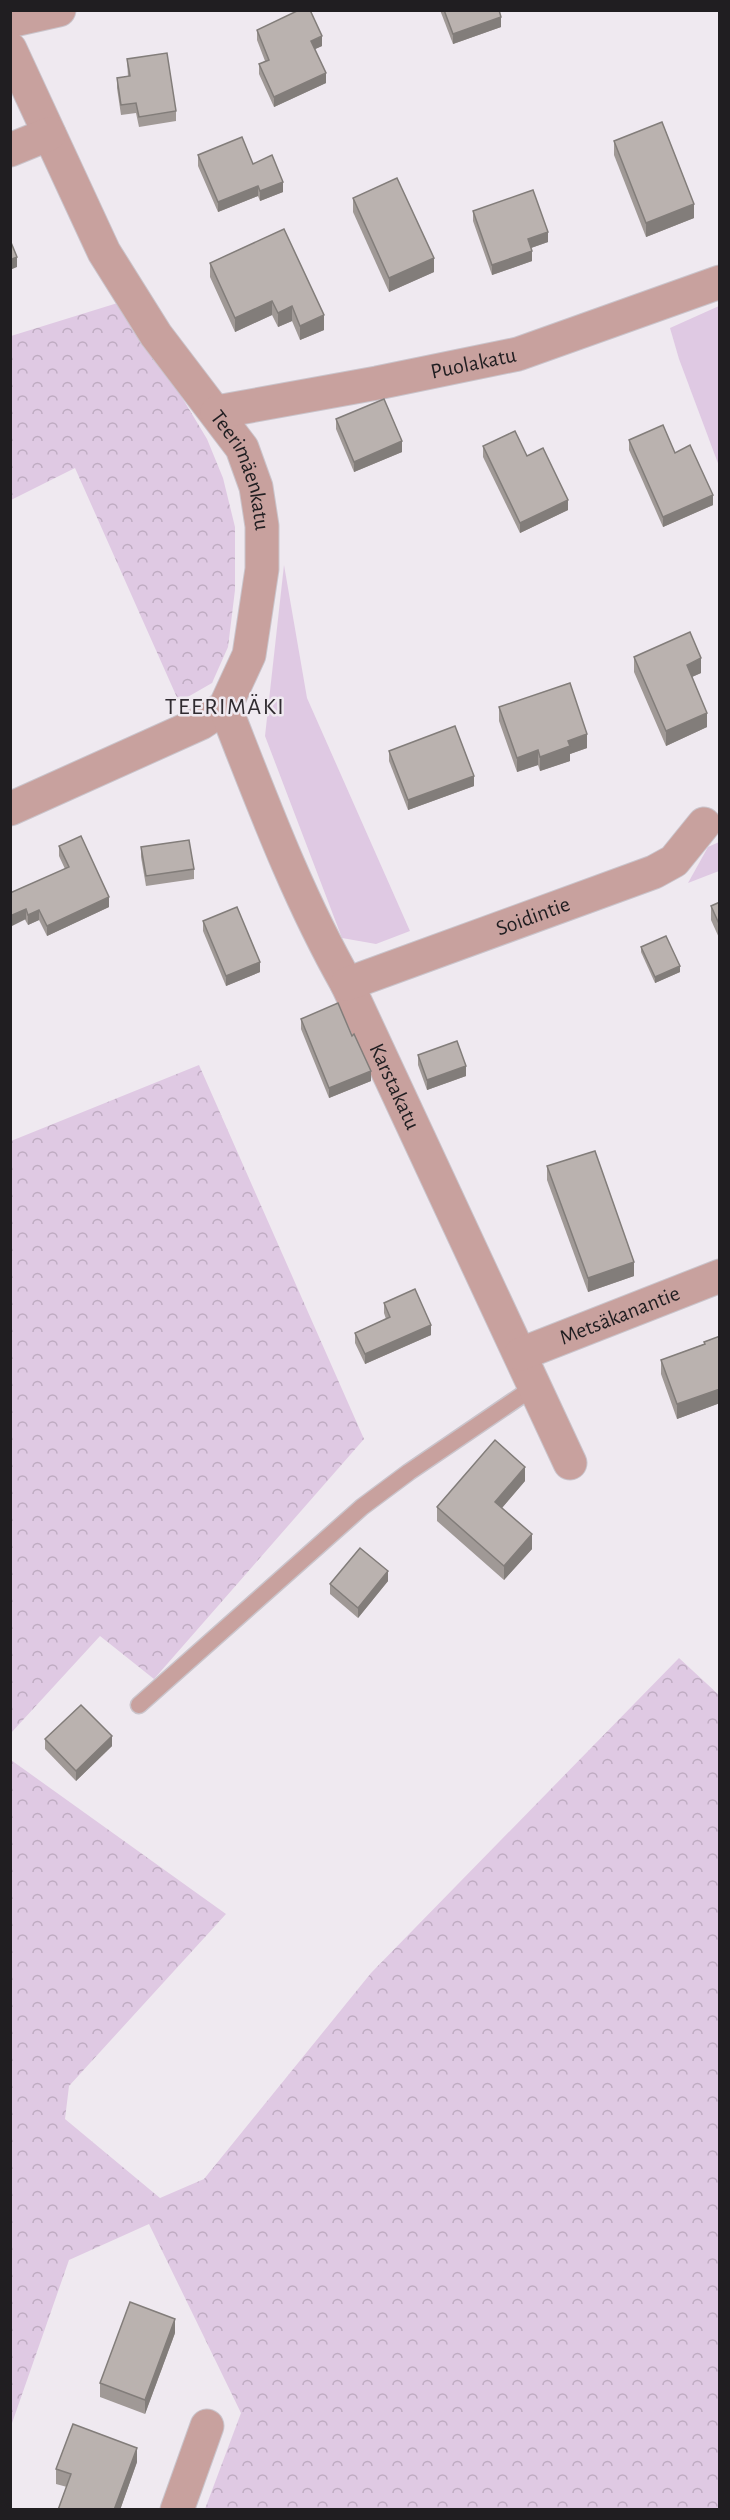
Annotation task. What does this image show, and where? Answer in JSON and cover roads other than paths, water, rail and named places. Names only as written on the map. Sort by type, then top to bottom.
[{"type":"street","points":[[10,21],[59,10]]},
{"type":"street","name":"Teerimäenkatu","points":[[10,49],[105,252],[129,293],[184,372],[217,412],[242,448],[256,487],[262,526],[262,569],[249,655],[225,707]]},
{"type":"street","points":[[10,150],[50,134]]},
{"type":"street","name":"Puolakatu","points":[[217,412],[518,354],[720,282]]},
{"type":"street","points":[[10,809],[201,723],[225,707]]},
{"type":"street","name":"Karstakatu","points":[[225,707],[286,862],[317,931],[347,984],[570,1463]]},
{"type":"street","name":"Soidintie","points":[[347,984],[654,872],[674,861],[704,824]]},
{"type":"street","name":"Metsäkanantie","points":[[521,1354],[720,1276]]},
{"type":"street","points":[[177,2510],[207,2426]]},
{"type":"lane","points":[[139,1705],[362,1507],[409,1472],[534,1387]]},
{"type":"district","name":"TEERIMÄKI","points":[[225,707]]}]
